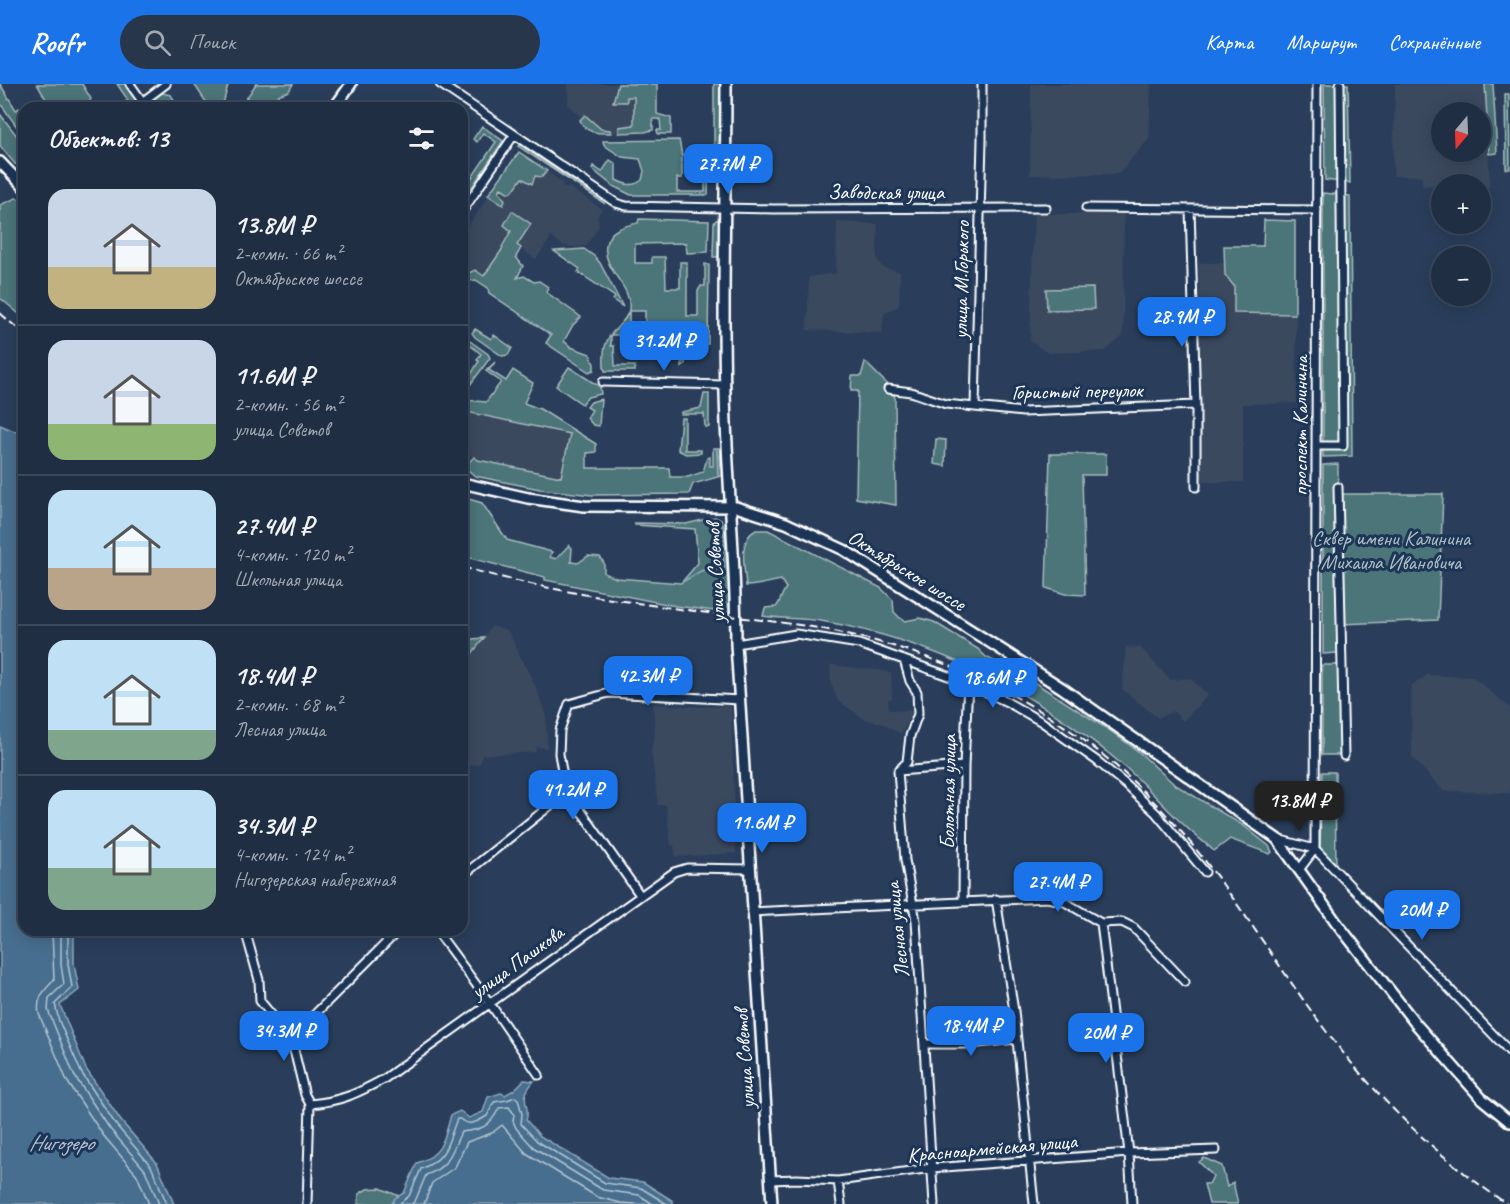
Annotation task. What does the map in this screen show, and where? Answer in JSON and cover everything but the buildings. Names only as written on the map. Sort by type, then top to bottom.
[{"type":"main road","points":[[338,102],[351,84]]},
{"type":"main road","name":"улица Советов","points":[[726,84],[725,385],[729,506],[749,869],[772,1204]]},
{"type":"main road","points":[[0,162],[18,181]]},
{"type":"main road","name":"Октябрьское шоссе","points":[[468,484],[528,498],[584,506],[729,506],[786,523],[843,550],[1062,688],[1277,838],[1336,922],[1416,1024],[1482,1099],[1510,1122]]},
{"type":"street","points":[[130,84],[142,101],[166,84]]},
{"type":"street","name":"Заводская улица","points":[[440,84],[466,102]]},
{"type":"street","name":"улица М.Горького","points":[[975,406],[982,84]]},
{"type":"street","name":"проспект Калинина","points":[[1315,849],[1317,84]]},
{"type":"street","points":[[1316,446],[1343,446],[1340,84]]},
{"type":"street","name":"Заводская улица","points":[[468,103],[621,205],[774,209],[1046,208]]},
{"type":"street","points":[[468,203],[514,135]]},
{"type":"street","points":[[1086,208],[1317,210]]},
{"type":"street","points":[[1190,209],[1196,487]]},
{"type":"street","points":[[603,382],[725,385]]},
{"type":"street","name":"Гористый переулок","points":[[888,389],[911,392],[946,404],[1024,412],[1196,405]]},
{"type":"street","points":[[1338,487],[1344,756]]},
{"type":"street","points":[[736,644],[777,636],[807,635],[859,644],[968,683],[1042,722],[1097,761],[1156,813],[1205,872]]},
{"type":"street","name":"Лесная улица","points":[[904,660],[910,681],[917,692],[918,714],[910,736],[907,762],[898,771],[905,860],[916,921],[934,1204]]},
{"type":"street","name":"Болотная улица","points":[[963,903],[964,766],[968,683]]},
{"type":"street","points":[[640,895],[566,793],[559,754],[560,730],[569,704],[609,693],[740,700]]},
{"type":"street","points":[[898,771],[964,766]]},
{"type":"street","points":[[468,871],[566,793]]},
{"type":"street","name":"Октябрьское шоссе","points":[[1277,838],[1315,849]]},
{"type":"street","points":[[1299,870],[1315,849],[1510,1052]]},
{"type":"street","name":"улица Пашкова","points":[[310,1104],[333,1102],[354,1096],[384,1079],[674,872],[687,868],[749,869]]},
{"type":"street","points":[[752,912],[1047,898],[1063,902],[1101,923],[1122,922],[1134,928],[1185,982]]},
{"type":"street","points":[[996,900],[1014,1011],[1034,1204]]},
{"type":"street","points":[[1101,923],[1129,1153],[1132,1204]]},
{"type":"street","points":[[247,936],[259,980],[261,1001],[291,1038],[305,1095],[310,1104],[307,1204]]},
{"type":"street","points":[[291,1038],[393,936]]},
{"type":"street","points":[[440,936],[539,1075]]},
{"type":"street","points":[[924,1044],[970,1044],[1016,1039]]},
{"type":"street","name":"Красноармейская улица","points":[[770,1180],[838,1181],[932,1168],[1028,1160],[1216,1150]]},
{"type":"street","points":[[838,1181],[841,1204]]},
{"type":"shaded area","points":[[568,84],[646,84],[645,132],[598,133],[568,105]]},
{"type":"shaded area","points":[[1031,84],[1151,84],[1149,139],[1118,174],[1030,175]]},
{"type":"shaded area","points":[[1395,84],[1485,84],[1486,102],[1431,102],[1431,162],[1489,162],[1489,174],[1431,174],[1431,186],[1422,186],[1422,176],[1393,176]]},
{"type":"shaded area","points":[[519,152],[562,182],[561,184],[567,189],[569,187],[602,209],[597,217],[599,226],[586,246],[564,246],[551,237],[536,259],[517,246],[488,288],[468,275],[468,226]]},
{"type":"shaded area","points":[[1034,214],[1124,214],[1123,336],[1105,351],[1048,353],[1030,341]]},
{"type":"shaded area","points":[[837,222],[878,224],[877,258],[882,267],[900,272],[899,306],[884,313],[882,333],[807,330],[809,277],[836,273]]},
{"type":"shaded area","points":[[1199,263],[1295,263],[1297,403],[1243,404],[1243,482],[1201,482]]},
{"type":"shaded area","points":[[468,412],[570,434],[561,477],[478,460],[468,453]]},
{"type":"shaded area","points":[[492,626],[508,631],[537,690],[546,716],[547,748],[536,747],[536,752],[482,755],[480,764],[468,765],[468,656]]},
{"type":"shaded area","points":[[1126,647],[1140,647],[1170,680],[1190,678],[1208,695],[1183,721],[1173,711],[1158,718],[1122,689]]},
{"type":"shaded area","points":[[830,665],[885,671],[891,674],[892,699],[888,699],[889,710],[913,711],[901,734],[884,724],[865,719],[838,701],[831,683]]},
{"type":"shaded area","points":[[1427,675],[1473,677],[1510,708],[1510,793],[1443,791],[1412,757],[1411,686]]},
{"type":"shaded area","points":[[653,704],[731,706],[736,853],[676,857],[674,845],[671,845],[666,805],[658,805],[651,749],[655,735]]},
{"type":"green space","points":[[0,84],[16,110],[18,109],[18,128],[0,103]]},
{"type":"green space","points":[[37,84],[82,84],[91,99],[89,102],[48,102]]},
{"type":"green space","points":[[117,84],[127,84],[136,102],[125,102],[128,100]]},
{"type":"green space","points":[[194,84],[228,85],[224,102],[206,102]]},
{"type":"green space","points":[[256,84],[293,84],[289,91],[278,95],[275,102],[244,102]]},
{"type":"green space","points":[[618,84],[657,84],[657,114],[671,118],[671,134],[658,134],[657,130],[661,130],[660,119],[653,119],[653,130],[619,133],[619,127],[634,125],[634,97],[627,97],[627,102],[613,102]]},
{"type":"green space","points":[[714,84],[720,84],[720,141],[714,146]]},
{"type":"green space","points":[[1324,84],[1348,84],[1350,183],[1325,180]]},
{"type":"green space","points":[[1485,84],[1493,84],[1497,153],[1491,154],[1491,102],[1486,102]]},
{"type":"green space","points":[[162,93],[171,95],[175,102],[149,102]]},
{"type":"green space","points":[[1505,94],[1509,94],[1510,169],[1506,169]]},
{"type":"green space","points":[[0,114],[18,137],[18,164],[15,164],[0,146]]},
{"type":"green space","points":[[585,115],[601,129],[610,130],[611,133],[593,132],[585,128],[580,120]]},
{"type":"green space","points":[[482,126],[503,141],[468,193],[468,183],[496,142],[483,133],[477,142],[473,139]]},
{"type":"green space","points":[[679,140],[682,155],[682,178],[677,178],[677,192],[705,192],[705,155],[709,158],[708,195],[631,195],[613,186],[592,169],[593,166],[602,172],[610,160],[616,164],[616,180],[626,184],[636,184],[642,180],[644,171],[640,159],[622,157],[604,145],[603,141]]},
{"type":"green space","points":[[520,145],[603,202],[605,204],[518,146]]},
{"type":"green space","points":[[519,152],[547,171],[542,177],[535,176],[532,184],[522,178],[509,193],[501,188],[499,191],[505,200],[503,205],[488,195]]},
{"type":"green space","points":[[1323,193],[1350,196],[1352,456],[1323,457]]},
{"type":"green space","points":[[18,198],[18,313],[0,298],[0,205]]},
{"type":"green space","points":[[512,211],[531,224],[517,245],[521,248],[516,257],[523,266],[517,278],[524,276],[534,282],[539,281],[548,287],[546,292],[581,317],[573,325],[564,341],[571,347],[590,354],[594,370],[589,372],[546,343],[551,335],[489,293],[488,288],[476,280],[468,281],[468,274],[475,270],[484,276],[503,248],[511,231],[504,225]]},
{"type":"green space","points":[[639,219],[709,221],[708,252],[687,253],[686,243],[635,244],[635,263],[652,263],[652,257],[665,257],[666,288],[680,288],[680,262],[687,262],[687,316],[698,316],[698,291],[701,286],[705,286],[705,264],[709,265],[708,344],[688,344],[685,364],[682,367],[682,336],[672,336],[671,331],[645,331],[645,311],[629,311],[629,323],[618,335],[611,335],[611,346],[614,346],[615,366],[635,366],[635,371],[605,371],[605,345],[612,333],[624,321],[629,310],[627,293],[608,263],[606,245],[610,235],[623,227],[638,223]]},
{"type":"green space","points":[[716,220],[720,220],[720,257],[713,257]]},
{"type":"green space","points":[[1264,220],[1295,221],[1295,314],[1234,313],[1234,286],[1225,275],[1224,246],[1263,246]]},
{"type":"green space","points":[[584,249],[600,263],[623,307],[613,300],[615,297],[578,272],[580,269],[554,251]]},
{"type":"green space","points":[[1093,288],[1094,309],[1047,310],[1046,289]]},
{"type":"green space","points":[[475,329],[491,339],[494,335],[512,348],[508,355],[502,356],[475,337],[472,333]]},
{"type":"green space","points":[[470,341],[490,358],[468,388],[468,377],[481,354],[471,346],[468,349]]},
{"type":"green space","points":[[495,362],[489,370],[506,381],[513,370],[533,383],[524,403],[540,409],[596,444],[596,452],[587,453],[587,468],[669,468],[670,477],[688,477],[703,472],[707,458],[710,457],[710,466],[713,466],[713,448],[720,448],[721,476],[693,484],[689,494],[592,495],[540,489],[475,476],[468,470],[469,462],[474,457],[478,460],[561,477],[570,434],[468,412],[468,400],[486,402],[501,382],[486,371]]},
{"type":"green space","points":[[865,362],[890,387],[895,398],[896,505],[856,498],[858,391],[851,391],[852,376],[861,376]]},
{"type":"green space","points":[[569,367],[600,387],[601,394],[588,397],[582,404],[556,386]]},
{"type":"green space","points":[[704,394],[709,394],[709,427],[705,427],[704,414],[681,414],[681,412],[701,408]]},
{"type":"green space","points":[[601,399],[599,426],[593,425],[587,418],[592,410],[587,407],[591,402]]},
{"type":"green space","points":[[681,418],[685,418],[685,450],[701,450],[701,453],[686,454],[678,450]]},
{"type":"green space","points":[[936,439],[946,440],[945,466],[934,464]]},
{"type":"green space","points":[[1050,454],[1106,454],[1106,475],[1082,475],[1085,595],[1065,594],[1046,588]]},
{"type":"green space","points":[[1338,464],[1338,653],[1323,654],[1323,465]]},
{"type":"green space","name":"Сквер имени Калинина Михаила Ивановича","points":[[1342,494],[1443,494],[1438,620],[1341,624]]},
{"type":"green space","points":[[468,499],[482,503],[507,540],[552,552],[550,557],[556,559],[569,545],[572,548],[571,562],[578,563],[588,556],[600,557],[604,563],[604,573],[616,578],[681,583],[698,563],[695,529],[635,525],[635,523],[686,524],[715,517],[721,520],[724,527],[730,613],[676,606],[545,580],[545,577],[468,558]]},
{"type":"green space","points":[[756,530],[768,530],[881,588],[893,600],[894,612],[900,618],[905,621],[920,618],[934,622],[978,649],[986,657],[1029,679],[1109,730],[1139,752],[1174,784],[1244,826],[1269,846],[1272,852],[1270,854],[1230,839],[1214,851],[1133,774],[1092,740],[1021,693],[983,673],[904,641],[863,630],[821,621],[763,616],[765,608],[778,605],[786,588],[781,580],[746,586],[744,547],[746,540]]},
{"type":"green space","points":[[484,638],[468,656],[468,639]]},
{"type":"green space","points":[[1322,665],[1341,665],[1342,755],[1322,755]]},
{"type":"green space","points":[[1322,772],[1335,772],[1336,870],[1320,851]]},
{"type":"green space","points":[[1204,1158],[1222,1166],[1227,1187],[1233,1182],[1238,1204],[1209,1204],[1204,1184],[1209,1184],[1213,1176],[1199,1162]]},
{"type":"green space","points":[[380,1188],[399,1196],[392,1204],[358,1204],[359,1194],[367,1189]]},
{"type":"water","name":"Нигозеро","points":[[0,425],[18,432],[18,936],[74,936],[74,964],[79,990],[60,1005],[86,1069],[121,1121],[157,1163],[174,1204],[0,1204]]},
{"type":"water","points":[[524,1080],[534,1081],[526,1093],[526,1120],[540,1136],[609,1178],[643,1182],[673,1201],[673,1204],[392,1204],[395,1198],[404,1193],[417,1163],[432,1156],[441,1145],[451,1115],[460,1111],[469,1118],[483,1112],[488,1097],[501,1093],[505,1095]]},
{"type":"waterway","points":[[717,449],[718,475]]},
{"type":"waterway","points":[[720,571],[724,569],[721,526]]},
{"type":"waterway","points":[[684,581],[701,571],[709,569],[712,573],[716,572]]},
{"type":"railway","points":[[0,313],[18,329]]},
{"type":"railway","points":[[468,569],[585,594],[843,633],[885,644],[965,672],[1041,711],[1110,761],[1169,817],[1217,876],[1345,1055],[1409,1125],[1457,1167],[1507,1204]]}]
